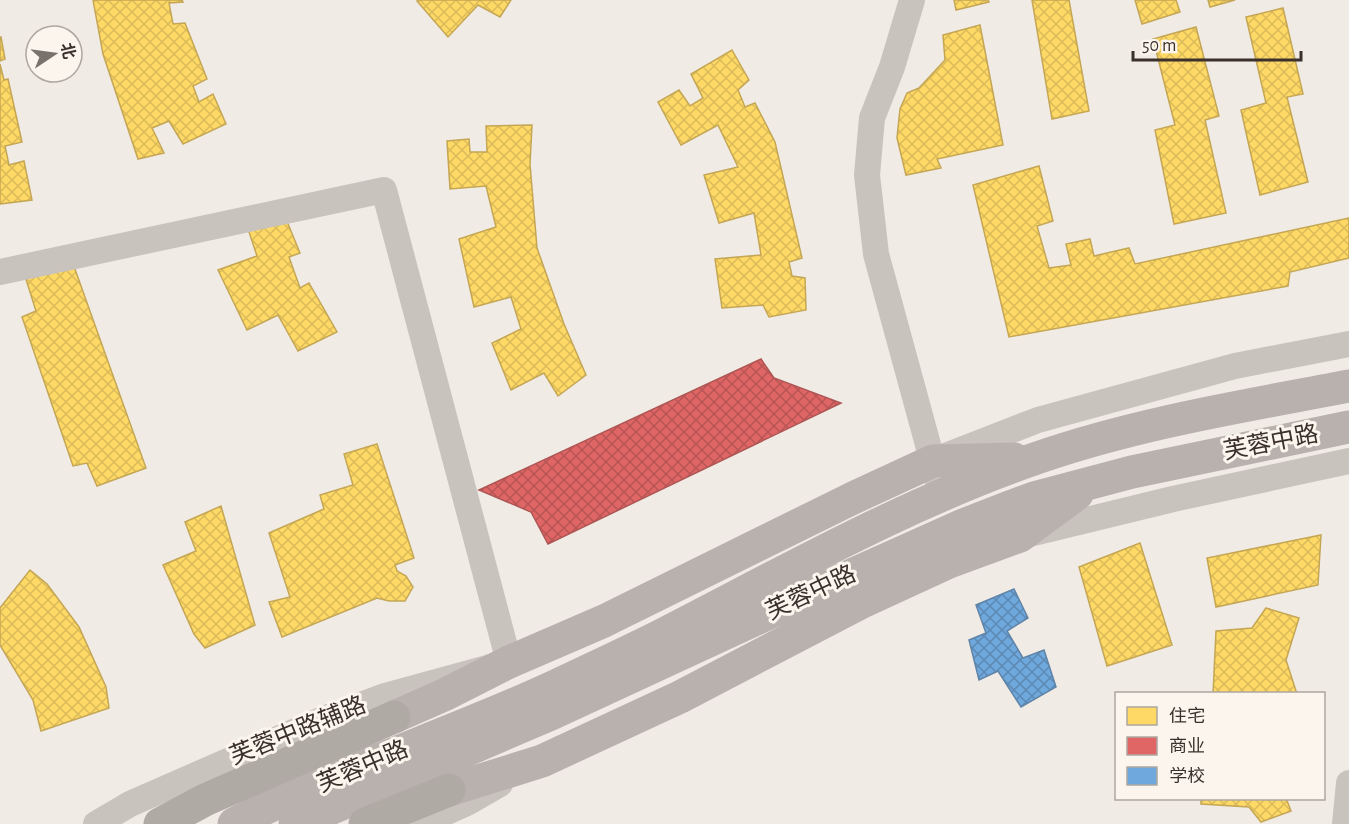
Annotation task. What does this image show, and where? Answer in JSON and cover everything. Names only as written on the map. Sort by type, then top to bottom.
[{"type":"highway","points":[[160,824],[216,796],[394,717]]},
{"type":"highway","points":[[365,824],[449,790]]},
{"type":"main road","name":"芙蓉中路","points":[[295,824],[512,732],[662,649],[769,579],[942,496],[1037,458],[1163,422],[1349,386]]},
{"type":"main road","name":"芙蓉中路","points":[[234,824],[546,690],[662,649],[1034,498],[1172,463],[1349,428]]},
{"type":"main road","points":[[394,717],[444,695],[508,662],[614,617],[853,498],[933,461],[1037,458]]},
{"type":"main road","points":[[449,790],[542,761],[680,697],[860,603],[949,562],[1020,536],[1093,482]]},
{"type":"street","points":[[912,0],[892,67],[872,117],[867,175],[876,254],[942,496]]},
{"type":"street","points":[[0,272],[384,190],[508,662]]},
{"type":"street","points":[[933,461],[1038,420],[1235,366],[1349,344]]},
{"type":"street","points":[[1020,536],[1173,499],[1349,461]]},
{"type":"street","name":"芙蓉中路辅路","points":[[96,824],[130,804],[321,720],[386,696],[508,662]]},
{"type":"street","points":[[420,824],[467,803],[542,761]]},
{"type":"street","points":[[1345,824],[1349,783]]},
{"type":"building: 住宅","points":[[93,0],[182,0],[183,2],[169,3],[173,24],[185,23],[207,79],[193,86],[199,102],[213,94],[226,124],[183,144],[169,121],[152,128],[164,153],[138,159],[103,54]]},
{"type":"building: 住宅","points":[[418,0],[511,0],[500,17],[478,5],[448,37]]},
{"type":"building: 住宅","points":[[954,0],[988,0],[989,2],[956,10]]},
{"type":"building: 住宅","points":[[1032,0],[1069,0],[1089,111],[1052,119]]},
{"type":"building: 住宅","points":[[1135,0],[1176,0],[1180,12],[1142,24]]},
{"type":"building: 住宅","points":[[1208,0],[1235,0],[1210,7]]},
{"type":"building: 住宅","points":[[1283,8],[1303,94],[1287,97],[1308,182],[1260,195],[1241,110],[1266,103],[1246,17]]},
{"type":"building: 住宅","points":[[980,25],[1003,145],[937,159],[941,168],[906,175],[897,138],[900,109],[907,93],[919,88],[945,60],[943,35]]},
{"type":"building: 住宅","points":[[1196,27],[1219,116],[1205,120],[1226,213],[1174,224],[1155,130],[1175,125],[1153,39]]},
{"type":"building: 住宅","points":[[0,37],[5,59],[0,61]]},
{"type":"building: 住宅","points":[[732,50],[749,80],[738,90],[745,107],[755,103],[775,142],[802,258],[789,262],[792,276],[805,278],[806,310],[769,317],[763,305],[722,308],[715,259],[761,255],[754,213],[719,223],[704,175],[738,167],[718,125],[681,145],[658,102],[679,90],[690,106],[703,98],[691,74]]},
{"type":"building: 住宅","points":[[0,64],[4,80],[8,79],[22,142],[5,146],[9,165],[24,161],[32,200],[0,204]]},
{"type":"building: 住宅","points":[[532,125],[530,164],[537,248],[564,324],[586,375],[558,396],[544,373],[511,390],[492,343],[521,329],[511,297],[474,307],[459,239],[496,227],[486,186],[450,189],[447,141],[469,139],[470,152],[487,152],[486,126]]},
{"type":"building: 住宅","points":[[1039,166],[1053,221],[1037,226],[1049,268],[1071,265],[1066,244],[1090,239],[1094,256],[1129,248],[1135,264],[1349,218],[1349,258],[1290,272],[1288,286],[1009,337],[973,185]]},
{"type":"building: 住宅","points":[[284,214],[300,253],[289,257],[300,288],[309,283],[337,332],[298,351],[278,315],[247,330],[218,270],[257,256],[247,226]]},
{"type":"building: 住宅","points":[[71,258],[146,468],[97,486],[87,463],[73,466],[22,317],[36,311],[24,273]]},
{"type":"building: 住宅","points":[[377,444],[414,558],[395,565],[397,571],[406,576],[413,587],[405,601],[377,598],[282,637],[269,602],[290,597],[269,533],[324,509],[320,495],[353,485],[344,454]]},
{"type":"building: 住宅","points":[[221,506],[255,625],[205,648],[194,634],[163,565],[196,551],[185,522]]},
{"type":"building: 住宅","points":[[1321,535],[1318,585],[1216,607],[1207,558]]},
{"type":"building: 住宅","points":[[1140,543],[1172,645],[1107,666],[1079,567]]},
{"type":"building: 住宅","points":[[30,570],[47,584],[79,627],[106,687],[109,708],[41,731],[33,700],[0,645],[0,608]]},
{"type":"building: 住宅","points":[[1266,608],[1299,618],[1286,660],[1296,692],[1213,692],[1216,631],[1252,628]]},
{"type":"building: 住宅","points":[[1201,800],[1287,800],[1291,811],[1261,822],[1249,807],[1201,804]]},
{"type":"building: 商业","points":[[761,359],[774,378],[841,403],[548,544],[531,512],[479,490]]},
{"type":"building: 学校","points":[[1014,589],[1028,618],[1007,631],[1023,658],[1044,650],[1056,687],[1021,707],[998,671],[979,680],[969,640],[986,633],[976,605]]}]
